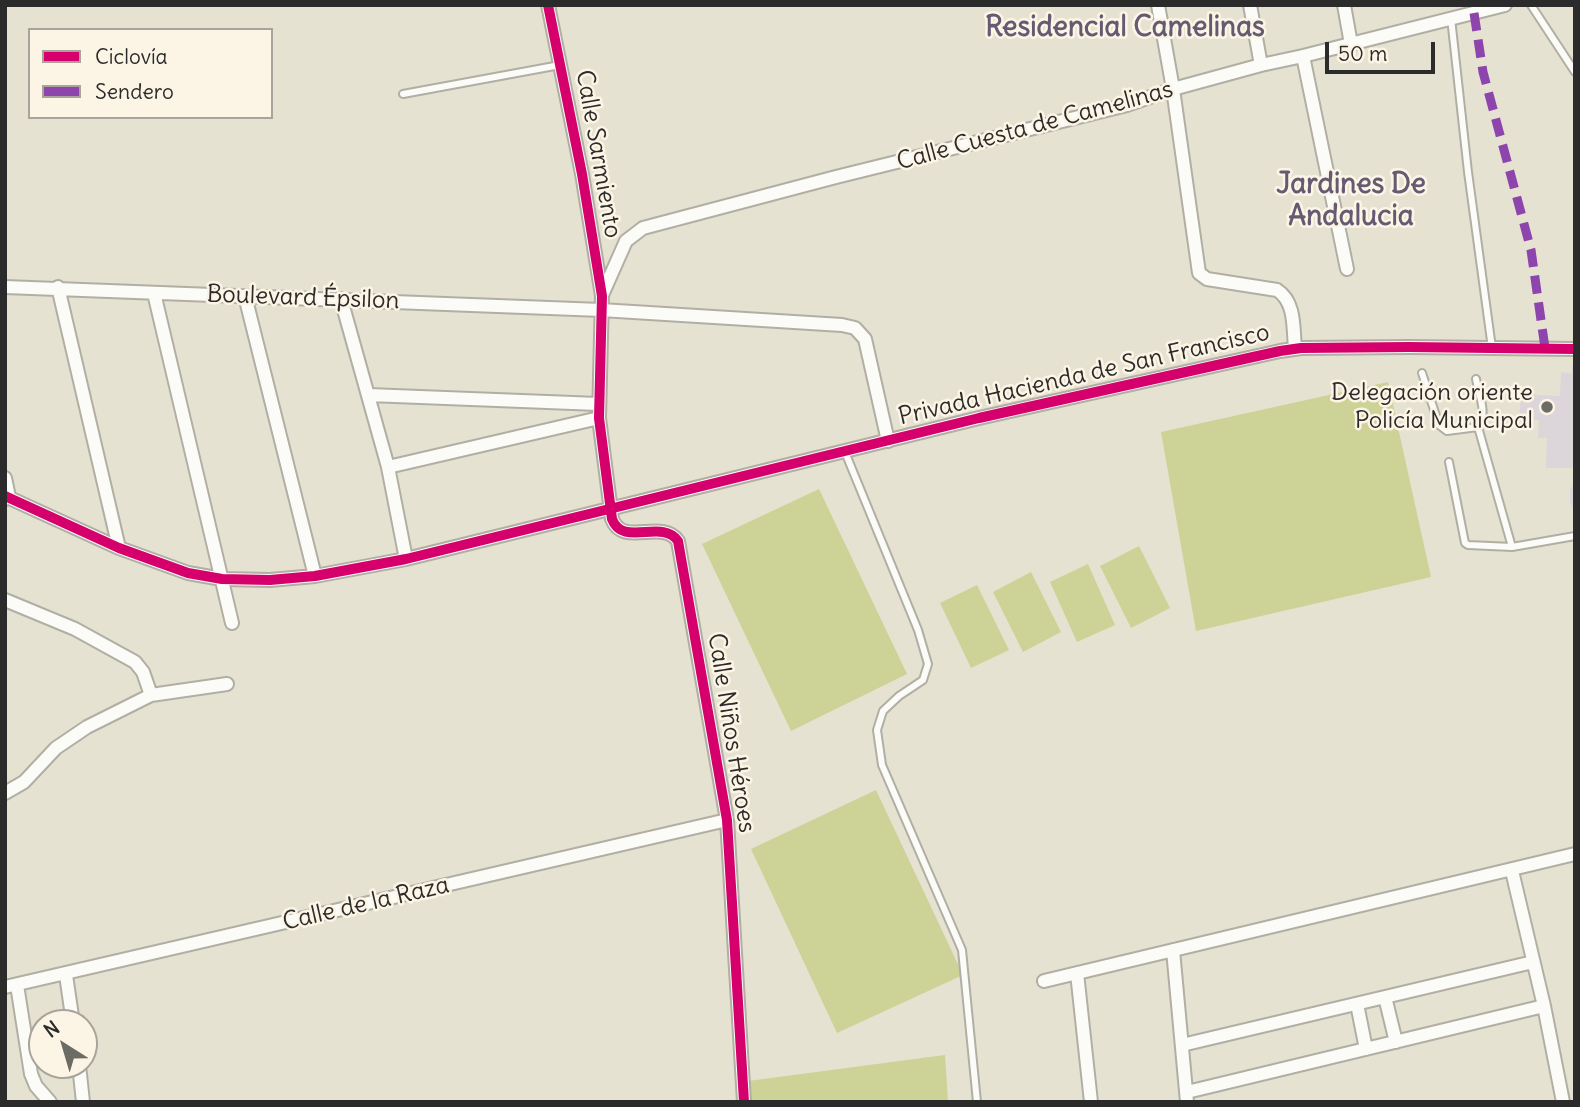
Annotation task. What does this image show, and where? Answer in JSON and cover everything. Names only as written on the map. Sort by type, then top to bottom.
[{"type":"street","name":"Calle Sarmiento","points":[[548,5],[582,174],[602,296],[599,411],[611,510]]},
{"type":"street","points":[[1158,5],[1173,89],[1199,273],[1207,279],[1277,290],[1285,295],[1290,303],[1295,349]]},
{"type":"street","points":[[1250,5],[1261,65]]},
{"type":"street","points":[[1344,5],[1351,44]]},
{"type":"street","points":[[1437,5],[1446,19]]},
{"type":"street","name":"Calle Cuesta de Camelinas","points":[[602,296],[626,241],[643,228],[1127,105],[1173,89],[1261,65],[1506,5]]},
{"type":"street","points":[[1303,56],[1347,269]]},
{"type":"street","name":"Boulevard Épsilon","points":[[5,287],[601,310],[842,325],[855,328],[865,339],[888,441]]},
{"type":"street","points":[[58,287],[119,548]]},
{"type":"street","points":[[154,293],[232,623]]},
{"type":"street","points":[[245,296],[315,576]]},
{"type":"street","points":[[341,299],[388,467],[406,559]]},
{"type":"street","name":"Privada Hacienda de San Francisco","points":[[7,497],[119,548],[188,573],[222,579],[270,580],[315,576],[406,559],[979,418],[1295,349],[1575,349]]},
{"type":"street","points":[[369,395],[599,411]]},
{"type":"street","points":[[388,467],[599,411]]},
{"type":"street","points":[[5,478],[7,497]]},
{"type":"street","name":"Calle Niños Héroes","points":[[611,510],[615,527],[621,531],[663,532],[678,541],[727,820],[744,1102]]},
{"type":"street","points":[[5,600],[75,629],[135,662],[143,672],[151,695]]},
{"type":"street","points":[[5,793],[24,782],[56,748],[87,727],[151,695],[227,684]]},
{"type":"street","name":"Calle de la Raza","points":[[11,986],[727,820]]},
{"type":"street","points":[[1044,981],[1575,854]]},
{"type":"street","points":[[1512,871],[1544,1006],[1563,1102],[1575,1099]]},
{"type":"street","points":[[1173,950],[1187,1097],[1366,1049],[1544,1006]]},
{"type":"street","points":[[1182,1045],[1533,962]]},
{"type":"street","points":[[1077,973],[1091,1102]]},
{"type":"street","points":[[66,975],[71,1009]]},
{"type":"street","points":[[11,986],[31,1074],[41,1094],[50,1102]]},
{"type":"street","points":[[1385,997],[1396,1042]]},
{"type":"street","points":[[1357,1004],[1366,1049]]},
{"type":"street","points":[[81,1079],[83,1102]]},
{"type":"lane","points":[[1531,5],[1575,72]]},
{"type":"lane","points":[[1446,19],[1493,348]]},
{"type":"lane","points":[[403,94],[560,65]]},
{"type":"lane","points":[[1422,373],[1439,425],[1443,429],[1447,431],[1478,427]]},
{"type":"lane","points":[[1476,379],[1484,417],[1478,427],[1513,547]]},
{"type":"lane","points":[[845,452],[918,630],[928,664],[923,680],[883,711],[877,730],[882,765],[962,950],[977,1102]]},
{"type":"lane","points":[[1449,462],[1465,543],[1471,547],[1513,547],[1575,536]]},
{"type":"green space","points":[[1388,382],[1431,577],[1196,631],[1161,432]]},
{"type":"green space","points":[[819,489],[907,674],[791,731],[702,544]]},
{"type":"green space","points":[[1139,546],[1170,608],[1131,628],[1100,566]]},
{"type":"green space","points":[[1088,564],[1115,625],[1077,642],[1050,582]]},
{"type":"green space","points":[[1031,572],[1061,632],[1023,652],[993,592]]},
{"type":"green space","points":[[977,585],[1009,650],[971,668],[940,603]]},
{"type":"green space","points":[[876,790],[963,975],[837,1033],[751,849]]},
{"type":"green space","points":[[945,1055],[948,1102],[750,1102],[748,1081]]},
{"type":"building","name":"Delegación oriente Policía Municipal","points":[[1572,366],[1575,366],[1575,468],[1546,468],[1547,438],[1538,438],[1539,420],[1519,419],[1521,394],[1560,396],[1561,372],[1572,373]]},
{"type":"building","name":"Delegación oriente Policía Municipal","points":[[1574,481],[1575,513],[1570,501]]},
{"type":"marked path","points":[[1474,13],[1483,72],[1531,250],[1545,348]]},
{"type":"cycle path","points":[[548,5],[582,174],[602,296],[599,418],[612,519],[617,527],[625,531],[662,532],[678,541],[727,820],[744,1102]]},
{"type":"cycle path","points":[[5,496],[119,548],[188,573],[222,579],[270,580],[315,576],[406,559],[979,418],[1280,351],[1301,348],[1409,347],[1575,349]]},
{"type":"place","name":"Delegación oriente Policía Municipal","points":[[1547,407]]},
{"type":"district","name":"Residencial Camelinas","points":[[1125,28]]},
{"type":"district","name":"Jardines De Andalucia","points":[[1351,201]]}]
